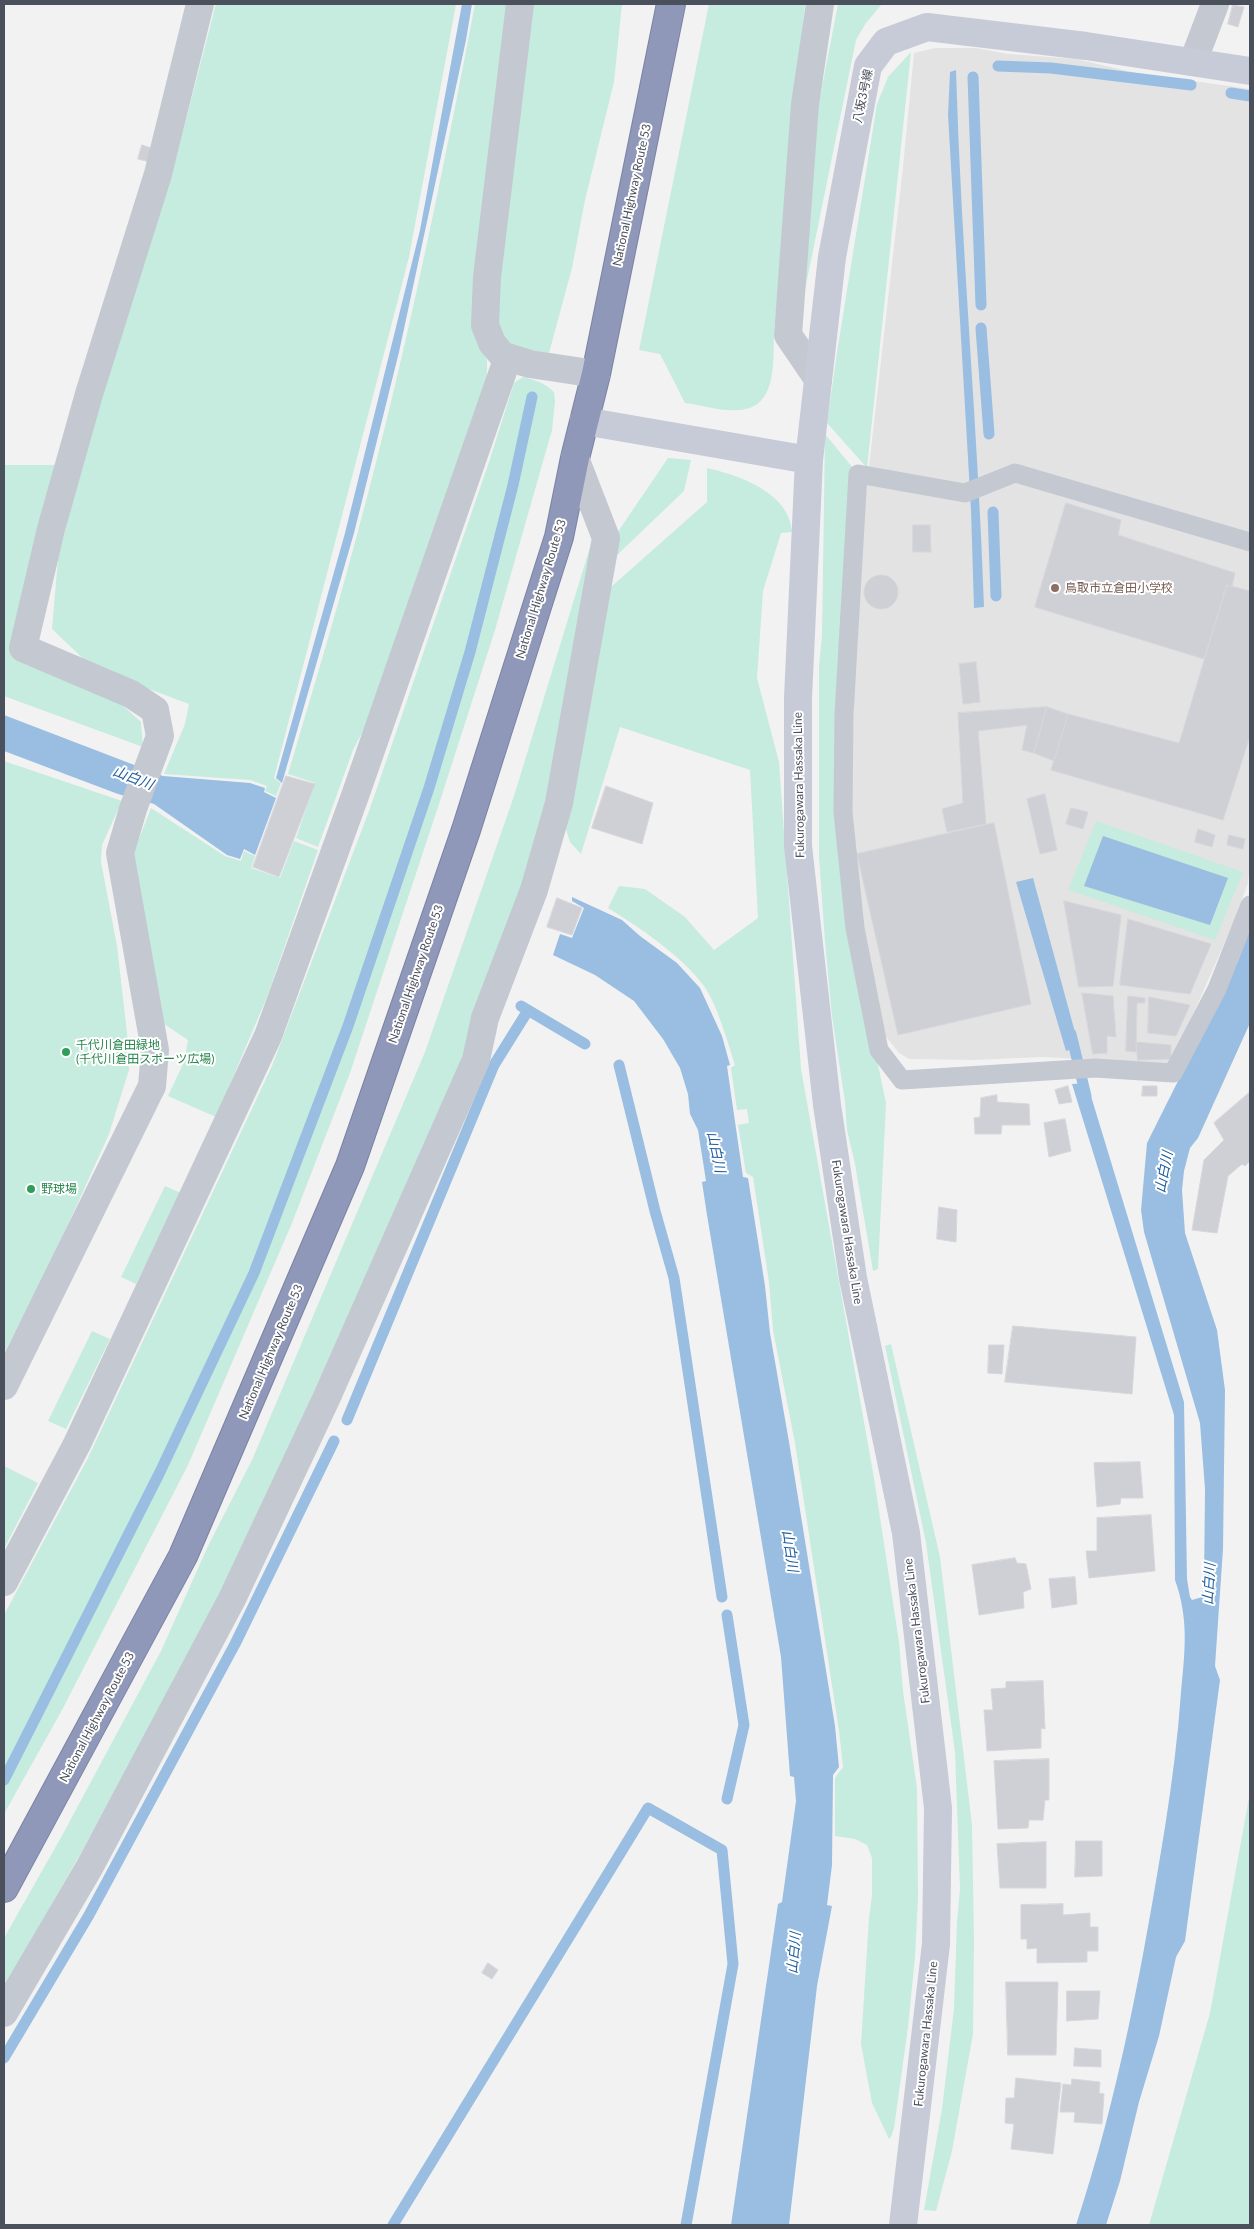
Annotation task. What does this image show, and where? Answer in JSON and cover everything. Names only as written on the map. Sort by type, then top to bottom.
[{"type":"highway","name":"National Highway Route 53","points":[[4,1888],[183,1556],[350,1166],[466,830],[559,537],[575,458],[596,374],[671,4]]},
{"type":"main road","name":"八坂3号線","points":[[809,460],[832,257],[868,66],[886,42],[927,27],[1086,46],[1250,70]]},
{"type":"main road","points":[[584,421],[809,460]]},
{"type":"main road","name":"Fukurogawara Hassaka Line","points":[[809,460],[798,698],[798,846],[827,1106],[853,1278],[906,1532],[938,1808],[936,1944],[903,2225]]},
{"type":"street","points":[[4,1386],[152,1086],[155,1050],[120,853],[133,809],[160,736],[155,710],[131,694],[23,648],[51,529],[90,394],[158,174],[200,4]]},
{"type":"street","points":[[520,4],[487,276],[485,325],[492,343],[503,356],[530,364],[596,374]]},
{"type":"street","points":[[818,379],[788,335],[805,104],[820,4]]},
{"type":"street","points":[[1194,62],[1215,4]]},
{"type":"street","points":[[4,1582],[77,1444],[268,1036],[356,792],[508,357]]},
{"type":"street","points":[[4,2013],[89,1868],[232,1599],[326,1399],[476,1060],[485,1018],[534,890],[559,803],[606,538],[575,458]]},
{"type":"lane","points":[[1250,542],[1014,473],[965,493],[858,474],[844,715],[843,812],[855,928],[879,1050],[902,1080],[1095,1068],[1173,1073],[1217,989],[1250,906]]},
{"type":"shaded area","name":"鳥取市立倉田小学校","points":[[935,48],[976,48],[1008,54],[1076,59],[1137,73],[1250,89],[1250,860],[1248,883],[1232,926],[1171,1064],[1043,1057],[974,1060],[909,1059],[899,1053],[884,1034],[864,926],[850,809],[854,696],[865,502],[914,53]]},
{"type":"green space","points":[[216,4],[456,4],[409,257],[274,778],[281,783],[276,796],[265,791],[267,786],[250,780],[164,774],[185,724],[189,704],[93,668],[52,629],[58,559],[73,499],[120,331],[176,158]]},
{"type":"green space","points":[[475,4],[515,4],[476,338],[487,360],[487,381],[378,702],[353,750],[318,847],[296,838],[315,783],[288,774],[341,594],[402,358],[433,216]]},
{"type":"green space","points":[[532,4],[622,4],[614,82],[585,200],[572,268],[549,353],[519,348],[501,338],[495,325],[495,269]]},
{"type":"green space","points":[[709,4],[805,4],[774,331],[771,381],[761,401],[752,407],[739,410],[719,409],[685,403],[660,354],[639,350]]},
{"type":"green space","points":[[838,4],[882,4],[866,23],[856,40],[799,319],[816,118]]},
{"type":"green space","points":[[911,52],[867,468],[827,423],[877,104],[888,77]]},
{"type":"green space","points":[[523,377],[540,382],[554,392],[555,402],[552,430],[495,630],[350,1073],[292,1223],[188,1465],[62,1710],[4,1814],[4,1615],[87,1460],[272,1066],[369,811],[489,462],[514,383]]},
{"type":"green space","points":[[825,434],[853,468],[839,735],[877,1060],[886,1103],[878,1269],[873,1271],[855,1164],[847,1130],[845,1102],[832,1016],[819,857],[819,666],[822,636]]},
{"type":"green space","points":[[668,458],[691,460],[684,491],[615,557],[613,539]]},
{"type":"green space","points":[[4,465],[58,465],[11,653],[118,701],[141,722],[143,747],[4,696]]},
{"type":"green space","points":[[707,468],[734,475],[773,496],[789,518],[792,532],[781,533],[763,591],[757,678],[779,762],[801,1069],[874,1478],[899,1642],[903,1691],[917,1788],[918,1898],[915,1957],[908,2027],[894,2128],[889,2139],[872,2103],[861,2044],[872,1895],[872,1858],[867,1845],[855,1839],[835,1836],[835,1778],[843,1767],[839,1731],[795,1443],[773,1330],[769,1282],[753,1177],[746,1173],[738,1125],[749,1123],[747,1109],[737,1110],[731,1068],[735,1065],[718,1013],[704,986],[672,953],[608,908],[619,886],[645,889],[685,917],[714,950],[758,918],[750,770],[620,727],[581,854],[570,842],[566,829],[603,594],[707,502]]},
{"type":"green space","points":[[594,534],[546,815],[458,1070],[237,1564],[82,1851],[4,1988],[4,1938],[64,1832],[161,1651],[208,1546],[252,1460],[425,1052],[514,796]]},
{"type":"green space","name":"千代川倉田緑地 (千代川倉田スポーツ広場)","points":[[4,761],[122,801],[102,845],[101,862],[117,946],[127,1033],[129,1070],[109,1134],[51,1262],[4,1353]]},
{"type":"green space","points":[[151,808],[225,856],[241,861],[244,851],[255,856],[251,868],[280,878],[294,841],[318,850],[267,997],[216,1117],[168,1096],[184,1062],[188,1040],[158,1020],[133,854]]},
{"type":"green space","points":[[1096,821],[1243,872],[1215,940],[1068,890]]},
{"type":"green space","points":[[165,1186],[181,1193],[136,1284],[121,1277]]},
{"type":"green space","points":[[92,1331],[110,1339],[66,1429],[48,1421]]},
{"type":"green space","points":[[891,1344],[940,1557],[972,1825],[973,2034],[952,2151],[936,2211],[924,2210],[942,2109],[954,2008],[960,1889],[955,1752],[926,1543],[885,1346]]},
{"type":"green space","points":[[4,1466],[38,1483],[4,1549]]},
{"type":"green space","points":[[1250,1792],[1250,2225],[1149,2225],[1210,2013]]},
{"type":"water","points":[[462,4],[472,4],[466,40],[399,352],[354,533],[282,783],[276,778],[345,533],[420,230]]},
{"type":"water","points":[[956,70],[984,607],[974,608],[971,510],[948,115],[950,72]]},
{"type":"water","name":"山白川","points":[[4,715],[163,776],[250,783],[265,788],[264,792],[276,798],[255,855],[244,849],[240,859],[227,855],[154,804],[118,794],[4,751]]},
{"type":"water","points":[[1103,836],[1228,878],[1210,925],[1084,886]]},
{"type":"water","points":[[1033,878],[1079,1047],[1066,1051],[1016,882]]},
{"type":"water","name":"山白川","points":[[572,897],[622,920],[640,936],[677,963],[700,988],[722,1036],[730,1065],[727,1066],[743,1177],[748,1178],[765,1286],[770,1333],[835,1726],[839,1767],[833,1775],[832,1865],[827,1905],[832,1906],[817,1986],[789,2225],[731,2225],[778,1904],[782,1902],[796,1801],[794,1777],[790,1776],[781,1657],[707,1215],[702,1182],[706,1181],[698,1130],[690,1114],[688,1094],[680,1068],[663,1039],[634,1001],[595,975],[553,955],[560,934],[572,938],[584,908],[572,901]]},
{"type":"water","name":"山白川","points":[[1250,929],[1250,1023],[1198,1138],[1190,1148],[1184,1171],[1182,1190],[1185,1233],[1217,1330],[1225,1390],[1223,1549],[1215,1666],[1220,1680],[1185,1941],[1176,1957],[1159,2036],[1139,2102],[1120,2181],[1106,2225],[1076,2225],[1105,2127],[1139,1978],[1165,1827],[1174,1760],[1185,1635],[1182,1608],[1175,1580],[1174,1415],[1072,1084],[1087,1083],[1184,1402],[1187,1579],[1192,1600],[1202,1597],[1204,1584],[1205,1489],[1200,1423],[1144,1232],[1141,1210],[1147,1143],[1238,961]]},
{"type":"building","points":[[1233,5],[1244,7],[1238,27],[1228,24]]},
{"type":"building","points":[[142,145],[154,149],[150,162],[138,159]]},
{"type":"building","points":[[1066,503],[1121,520],[1118,535],[1235,573],[1232,586],[1227,585],[1204,659],[1035,607]]},
{"type":"building","points":[[913,525],[930,525],[931,552],[913,552]]},
{"type":"building","points":[[881,575],[888,576],[893,580],[897,585],[897,599],[893,604],[888,608],[881,609],[874,608],[869,604],[865,599],[864,592],[865,585],[869,580],[874,576]]},
{"type":"building","points":[[1227,585],[1250,591],[1250,736],[1223,820],[1051,770],[1068,714],[1179,743]]},
{"type":"building","points":[[976,662],[980,702],[963,704],[959,664]]},
{"type":"building","points":[[1047,707],[1068,714],[1054,761],[1034,753]]},
{"type":"building","points":[[1047,707],[1034,753],[1022,750],[1027,725],[978,731],[986,824],[947,832],[942,809],[963,803],[958,713]]},
{"type":"building","points":[[286,776],[315,784],[279,877],[253,867]]},
{"type":"building","points":[[606,786],[653,803],[642,844],[592,828]]},
{"type":"building","points":[[1045,794],[1057,850],[1040,854],[1027,799]]},
{"type":"building","points":[[1071,808],[1088,812],[1083,829],[1066,824]]},
{"type":"building","points":[[994,823],[1031,1004],[898,1035],[857,854]]},
{"type":"building","points":[[1198,829],[1215,835],[1212,847],[1195,842]]},
{"type":"building","points":[[1229,835],[1245,839],[1243,849],[1227,845]]},
{"type":"building","points":[[557,898],[582,908],[572,935],[547,927]]},
{"type":"building","points":[[1064,901],[1121,915],[1113,986],[1079,987]]},
{"type":"building","points":[[1128,919],[1211,944],[1190,994],[1120,985]]},
{"type":"building","points":[[1082,993],[1113,996],[1116,1037],[1107,1036],[1107,1053],[1093,1054]]},
{"type":"building","points":[[1128,996],[1145,998],[1145,1003],[1137,1003],[1136,1052],[1126,1051]]},
{"type":"building","points":[[1149,997],[1190,1005],[1176,1036],[1148,1033]]},
{"type":"building","points":[[1136,1042],[1171,1045],[1171,1059],[1138,1060]]},
{"type":"building","points":[[1068,1086],[1072,1102],[1059,1104],[1055,1090]]},
{"type":"building","points":[[1143,1086],[1157,1086],[1157,1096],[1142,1096]]},
{"type":"building","points":[[1250,1092],[1250,1161],[1245,1166],[1242,1164],[1228,1176],[1217,1233],[1192,1230],[1204,1160],[1224,1140],[1214,1123]]},
{"type":"building","points":[[997,1095],[997,1102],[1029,1104],[1030,1125],[1002,1125],[1001,1134],[975,1134],[974,1118],[980,1117],[981,1098]]},
{"type":"building","points":[[1065,1119],[1071,1151],[1049,1157],[1044,1123]]},
{"type":"building","points":[[939,1207],[957,1210],[956,1242],[937,1239]]},
{"type":"building","points":[[1013,1326],[1136,1337],[1132,1394],[1005,1382]]},
{"type":"building","points":[[989,1345],[1004,1345],[1002,1374],[988,1373]]},
{"type":"building","points":[[1140,1462],[1143,1498],[1121,1498],[1120,1504],[1097,1507],[1094,1463]]},
{"type":"building","points":[[1151,1515],[1155,1571],[1089,1578],[1086,1551],[1097,1551],[1097,1518]]},
{"type":"building","points":[[1015,1558],[1017,1563],[1026,1564],[1031,1589],[1023,1592],[1024,1608],[979,1615],[972,1565]]},
{"type":"building","points":[[1075,1577],[1077,1604],[1052,1608],[1049,1579]]},
{"type":"building","points":[[1043,1681],[1045,1729],[1041,1728],[1041,1748],[987,1751],[984,1710],[993,1710],[991,1689],[1006,1688],[1006,1682]]},
{"type":"building","points":[[1049,1759],[1049,1800],[1045,1800],[1043,1820],[1029,1820],[1028,1828],[998,1829],[994,1761]]},
{"type":"building","points":[[1076,1841],[1102,1841],[1102,1876],[1075,1877]]},
{"type":"building","points":[[1046,1842],[1046,1888],[1000,1888],[997,1844]]},
{"type":"building","points":[[1063,1904],[1063,1915],[1090,1913],[1090,1927],[1098,1927],[1098,1951],[1087,1951],[1087,1962],[1037,1963],[1037,1948],[1027,1949],[1027,1939],[1021,1939],[1021,1905]]},
{"type":"building","points":[[488,1963],[498,1970],[492,1979],[482,1973]]},
{"type":"building","points":[[1006,1982],[1058,1982],[1056,2055],[1008,2055]]},
{"type":"building","points":[[1067,1991],[1100,1991],[1098,2019],[1067,2021]]},
{"type":"building","points":[[1075,2048],[1101,2050],[1101,2067],[1074,2066]]},
{"type":"building","points":[[1016,2078],[1061,2083],[1053,2154],[1011,2149],[1014,2124],[1005,2123],[1006,2098],[1014,2098]]},
{"type":"building","points":[[1072,2079],[1100,2082],[1099,2093],[1104,2094],[1102,2124],[1074,2122],[1075,2112],[1060,2112],[1063,2084],[1071,2085]]},
{"type":"waterway","points":[[998,66],[1051,68],[1191,85]]},
{"type":"waterway","points":[[973,77],[981,305]]},
{"type":"waterway","points":[[1231,93],[1250,96]]},
{"type":"waterway","points":[[981,328],[989,434]]},
{"type":"waterway","points":[[4,1780],[159,1474],[254,1273],[348,1026],[429,788],[470,652],[513,485],[532,397]]},
{"type":"waterway","points":[[993,512],[996,596]]},
{"type":"waterway","points":[[521,1006],[585,1044]]},
{"type":"waterway","points":[[347,1420],[494,1065],[527,1012]]},
{"type":"waterway","points":[[1071,1034],[1086,1096]]},
{"type":"waterway","points":[[619,1065],[655,1211],[674,1278],[722,1597]]},
{"type":"waterway","points":[[4,2058],[89,1915],[235,1644],[334,1441]]},
{"type":"waterway","points":[[727,1615],[744,1725],[727,1799]]},
{"type":"waterway","points":[[393,2225],[648,1808],[722,1850],[733,1964],[686,2225]]},
{"type":"place","name":"鳥取市立倉田小学校","points":[[1055,588]]},
{"type":"place","name":"千代川倉田緑地 (千代川倉田スポーツ広場)","points":[[66,1052]]},
{"type":"place","name":"野球場","points":[[31,1189]]}]
